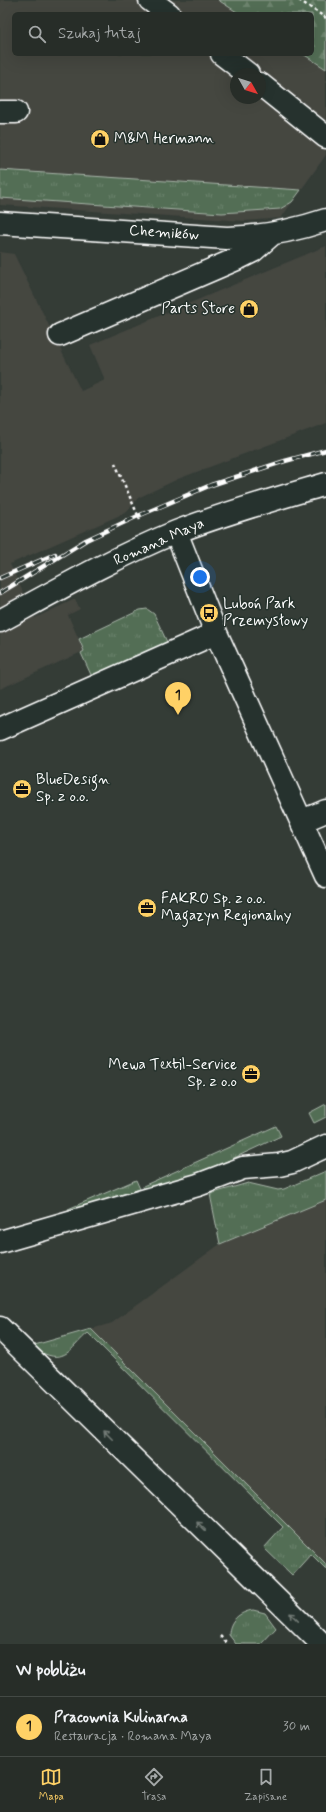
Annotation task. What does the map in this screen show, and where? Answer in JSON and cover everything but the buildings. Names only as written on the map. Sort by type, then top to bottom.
[{"type":"street","points":[[150,0],[166,12]]},
{"type":"street","points":[[225,56],[240,68]]},
{"type":"street","points":[[266,89],[326,137]]},
{"type":"street","name":"Chemików","points":[[0,223],[227,238],[271,235],[298,230],[326,220]]},
{"type":"street","points":[[60,335],[239,258],[253,251],[271,235]]},
{"type":"street","name":"Romana Maya","points":[[0,622],[71,583],[176,532],[246,507],[326,484]]},
{"type":"street","points":[[176,532],[216,633],[326,876]]},
{"type":"street","points":[[0,729],[216,633]]},
{"type":"street","points":[[302,822],[326,811]]},
{"type":"street","points":[[0,1242],[198,1185],[243,1168],[279,1165],[292,1162],[326,1146]]},
{"type":"street","points":[[0,1328],[322,1644]]},
{"type":"path","points":[[299,0],[326,18]]},
{"type":"path","points":[[115,463],[143,526]]},
{"type":"path","points":[[220,1636],[228,1644]]},
{"type":"shaded area","name":"M&M Hermann","points":[[0,0],[224,0],[242,12],[12,12],[12,56],[309,56],[326,68],[326,155],[281,218],[245,221],[0,205]]},
{"type":"shaded area","points":[[326,246],[326,423],[178,479],[138,498],[127,512],[10,564],[35,618],[75,599],[80,609],[68,615],[84,651],[0,689],[0,252],[14,254],[81,391],[105,380],[90,345]]},
{"type":"shaded area","points":[[326,1200],[326,1564],[91,1329],[112,1323],[220,1244]]},
{"type":"green space","points":[[218,0],[326,0],[326,69],[306,56],[314,56],[314,12],[237,12]]},
{"type":"green space","points":[[0,170],[301,190],[292,202],[280,209],[222,213],[0,198]]},
{"type":"green space","points":[[147,609],[154,614],[167,642],[92,677],[81,653],[84,651],[79,639],[140,610]]},
{"type":"green space","points":[[326,1104],[326,1117],[314,1123],[309,1113]]},
{"type":"green space","points":[[276,1126],[281,1136],[206,1171],[144,1190],[143,1186]]},
{"type":"green space","points":[[326,1171],[326,1200],[220,1244],[210,1194],[248,1183],[278,1190],[284,1189]]},
{"type":"green space","points":[[136,1180],[140,1189],[69,1211],[68,1209]]},
{"type":"green space","points":[[91,1329],[326,1564],[326,1569],[311,1554],[292,1575],[264,1548],[283,1527],[88,1333],[69,1351],[59,1356],[41,1353],[31,1346]]},
{"type":"green space","points":[[253,1610],[265,1613],[276,1628],[261,1644],[236,1644],[229,1635],[229,1630],[233,1621],[240,1615]]},
{"type":"railway","points":[[0,593],[86,540],[138,516],[211,485],[285,461],[326,450]]},
{"type":"railway","points":[[0,578],[55,554]]},
{"type":"place","name":"M&M Hermann","points":[[100,139]]},
{"type":"place","name":"Parts Store","points":[[249,309]]},
{"type":"place","name":"Luboń Park Przemysłowy","points":[[209,613]]},
{"type":"place","name":"Pracownia Kulinarna","points":[[178,715]]},
{"type":"place","name":"BlueDesign Sp. z o.o.","points":[[22,789]]},
{"type":"place","name":"FAKRO Sp. z o.o. Magazyn Regionalny","points":[[147,908]]},
{"type":"place","name":"Mewa Textil-Service Sp. z o.o","points":[[251,1074]]}]
